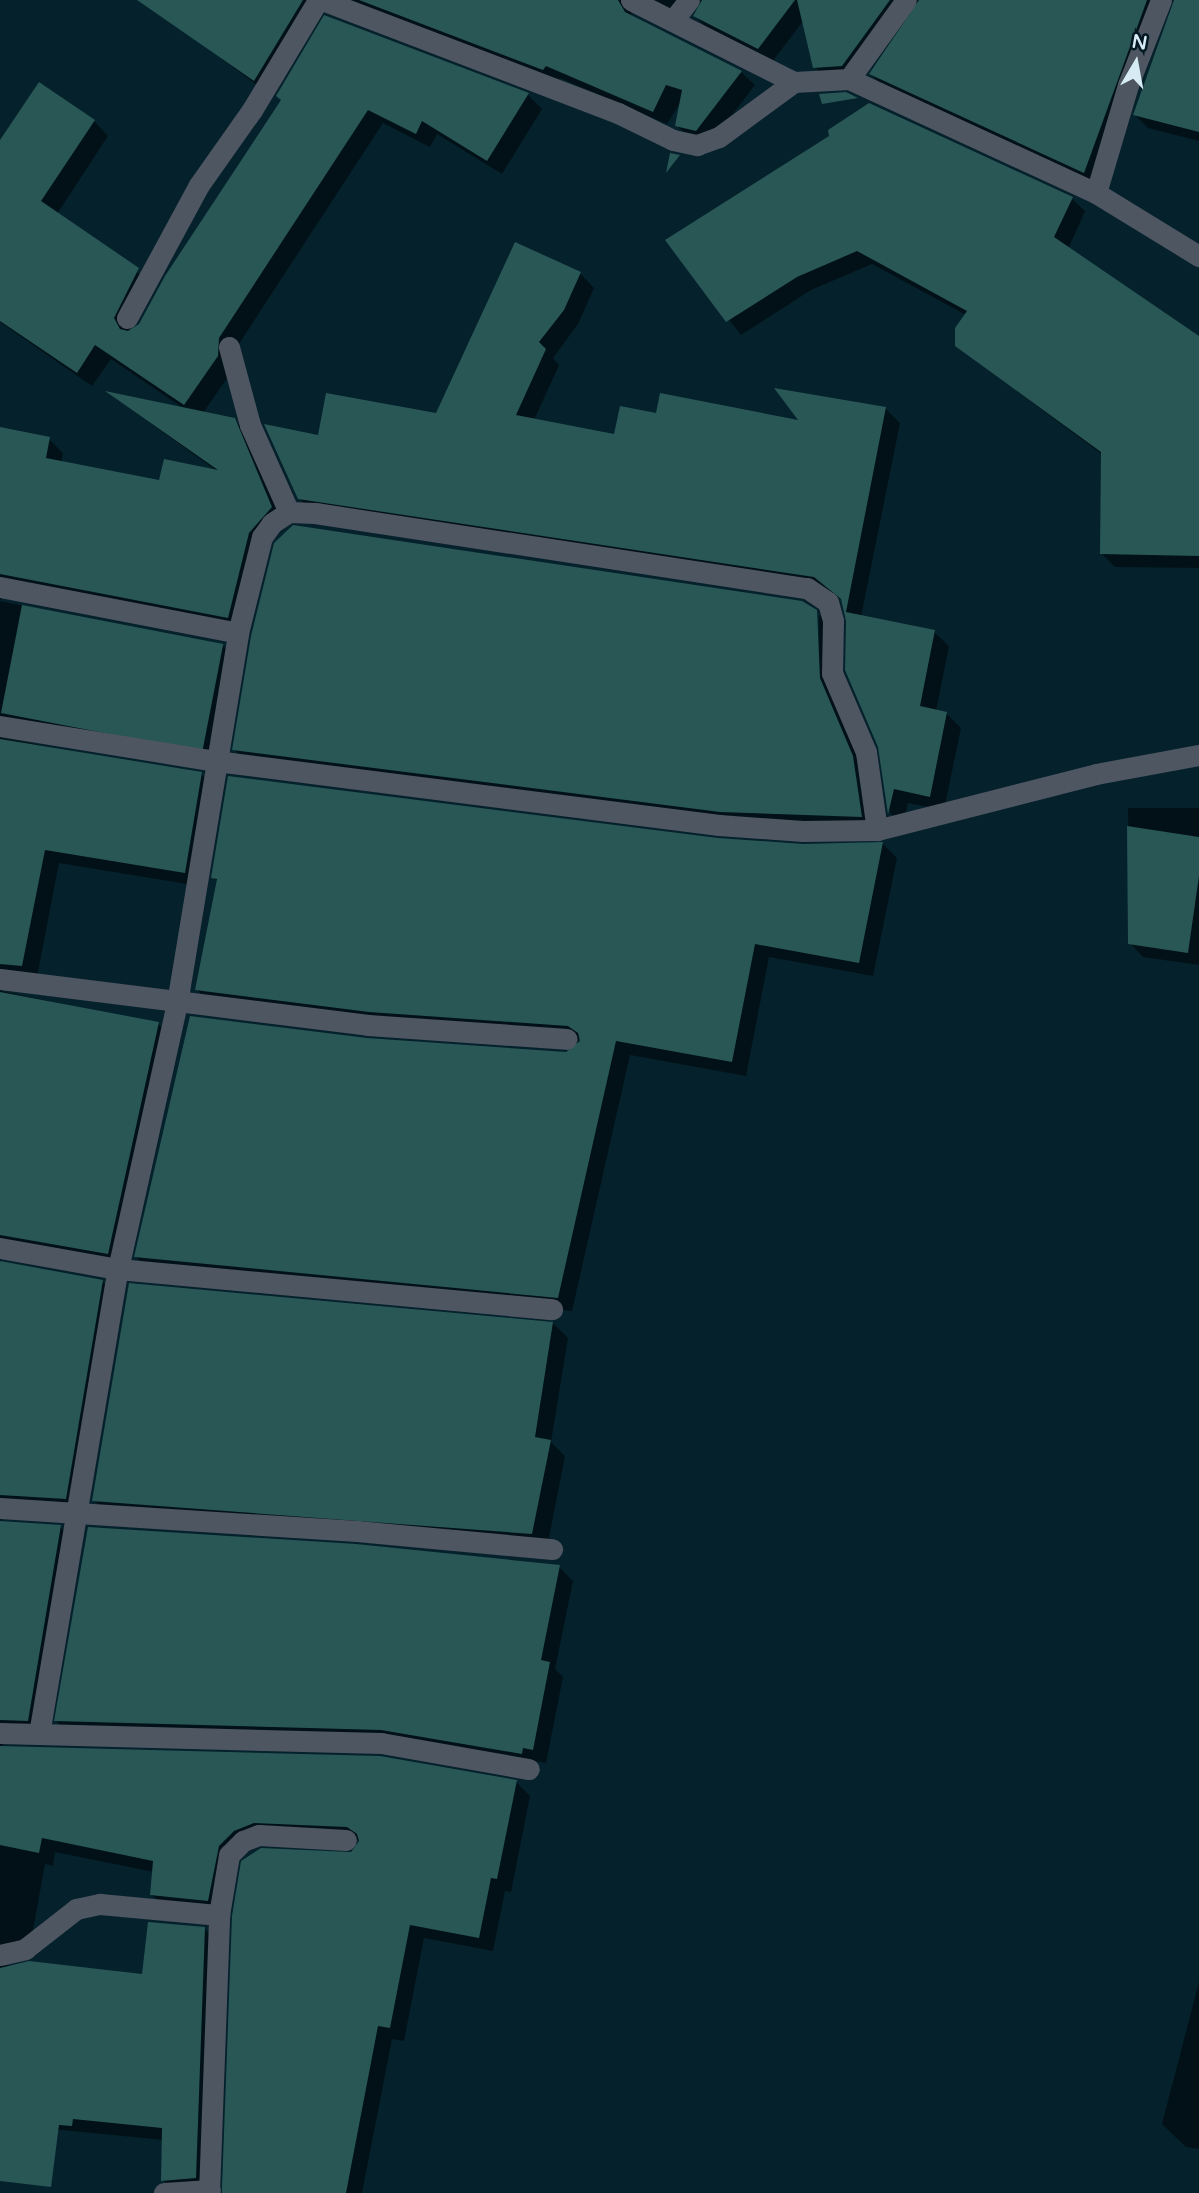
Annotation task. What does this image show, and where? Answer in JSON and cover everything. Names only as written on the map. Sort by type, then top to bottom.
[{"type":"street","points":[[127,318],[199,185],[252,110],[320,0],[618,113],[673,141],[697,145],[719,137],[794,82]]},
{"type":"street","points":[[631,0],[674,19],[794,82],[849,79],[1096,193],[1199,256]]},
{"type":"street","points":[[674,19],[689,0]]},
{"type":"street","points":[[849,79],[906,0]]},
{"type":"street","points":[[1096,193],[1128,85],[1161,0]]},
{"type":"street","points":[[229,347],[250,425],[289,512]]},
{"type":"street","points":[[39,1734],[118,1269],[177,1003],[238,633],[262,537],[289,512],[461,533],[689,573],[807,588],[828,602],[834,621],[832,673],[866,752],[877,830]]},
{"type":"street","points":[[0,587],[238,633]]},
{"type":"street","points":[[0,726],[216,761],[719,825],[877,830],[1096,774],[1199,755]]},
{"type":"street","points":[[0,979],[368,1026],[567,1039]]},
{"type":"street","points":[[0,1248],[118,1269],[552,1309]]},
{"type":"street","points":[[0,1508],[357,1531],[552,1549]]},
{"type":"street","points":[[0,1733],[381,1743],[529,1769]]},
{"type":"street","points":[[164,2193],[209,2192],[219,1914],[229,1855],[243,1841],[259,1835],[346,1840]]},
{"type":"street","points":[[0,1955],[25,1949],[76,1909],[100,1904],[219,1914]]},
{"type":"building","points":[[137,0],[303,0],[254,81]]},
{"type":"building","points":[[359,0],[618,0],[625,12],[742,71],[696,131],[675,126],[682,90],[666,85],[653,112],[546,66],[543,70]]},
{"type":"building","points":[[702,0],[795,0],[758,49],[693,16]]},
{"type":"building","points":[[797,0],[890,0],[842,66],[813,68]]},
{"type":"building","points":[[919,0],[1147,0],[1084,173],[869,74]]},
{"type":"building","points":[[1174,0],[1199,0],[1199,132],[1133,115]]},
{"type":"building","points":[[324,15],[529,93],[487,161],[422,121],[416,134],[368,110],[219,338],[218,356],[184,405],[95,345],[77,373],[0,321],[0,140],[39,82],[95,120],[41,201],[139,268],[114,318],[120,329],[128,331],[139,324],[165,276],[281,100],[276,96]]},
{"type":"building","points":[[846,92],[858,98],[822,104],[819,94]]},
{"type":"building","points":[[869,103],[1073,197],[1054,237],[1199,336],[1199,556],[1100,554],[1101,452],[955,346],[955,328],[967,311],[857,251],[797,277],[726,322],[665,240],[829,136],[828,130]]},
{"type":"building","points":[[670,153],[680,155],[666,173]]},
{"type":"building","points":[[515,242],[581,272],[564,310],[539,342],[546,349],[516,415],[614,434],[620,406],[656,413],[660,393],[798,420],[774,388],[886,407],[846,612],[935,630],[920,706],[947,712],[930,797],[894,789],[888,814],[878,747],[845,670],[846,621],[841,599],[814,577],[298,499],[264,424],[318,435],[326,393],[436,413]]},
{"type":"building","points":[[105,391],[235,418],[272,507],[249,533],[228,618],[0,574],[0,427],[50,437],[46,458],[159,480],[164,459],[218,470]]},
{"type":"building","points":[[293,525],[802,601],[817,610],[820,678],[853,756],[862,817],[720,812],[232,750],[251,636],[274,543]]},
{"type":"building","points":[[22,605],[223,644],[202,752],[1,713]]},
{"type":"building","points":[[0,739],[202,772],[185,873],[45,850],[22,966],[0,964]]},
{"type":"building","points":[[228,776],[718,838],[803,844],[883,842],[859,963],[755,944],[732,1062],[616,1041],[558,1298],[134,1257],[190,1016],[367,1038],[566,1052],[580,1041],[578,1033],[568,1026],[369,1012],[195,990],[217,879],[211,878]]},
{"type":"building","points":[[1127,826],[1199,837],[1199,876],[1188,953],[1128,944]]},
{"type":"building","points":[[0,992],[159,1022],[108,1254],[0,1235]]},
{"type":"building","points":[[0,1261],[103,1280],[66,1499],[0,1495]]},
{"type":"building","points":[[129,1283],[553,1322],[535,1437],[551,1440],[532,1534],[92,1501]]},
{"type":"building","points":[[0,1521],[61,1525],[28,1721],[0,1720]]},
{"type":"building","points":[[88,1527],[356,1544],[560,1565],[541,1660],[550,1662],[533,1750],[523,1748],[522,1754],[381,1730],[54,1721]]},
{"type":"building","points":[[0,1746],[380,1756],[517,1780],[497,1879],[491,1878],[479,1938],[410,1925],[390,2028],[378,2026],[346,2193],[222,2193],[222,2187],[232,1916],[241,1861],[261,1848],[351,1852],[359,1841],[357,1834],[347,1827],[254,1823],[234,1831],[219,1846],[208,1901],[150,1895],[153,1861],[42,1838],[39,1853],[0,1845]]},
{"type":"building","points":[[148,1922],[205,1927],[196,2178],[161,2181],[162,2128],[73,2119],[72,2126],[59,2125],[51,2187],[0,2181],[0,1968],[29,1961],[142,1974]]}]
